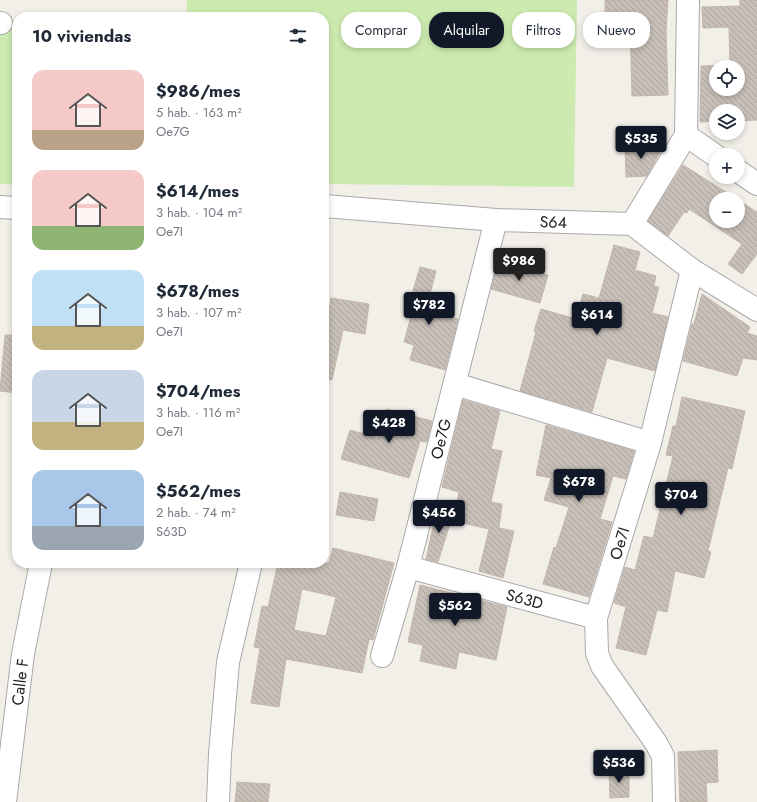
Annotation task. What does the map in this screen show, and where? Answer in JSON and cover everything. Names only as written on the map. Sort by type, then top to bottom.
[{"type":"street","points":[[688,0],[686,135],[632,224],[692,270],[757,310]]},
{"type":"street","points":[[686,135],[709,151]]},
{"type":"street","points":[[745,176],[757,184]]},
{"type":"street","points":[[0,207],[12,208]]},
{"type":"street","name":"S64","points":[[329,210],[496,220],[632,224]]},
{"type":"street","name":"Oe7G","points":[[382,656],[408,568],[496,220]]},
{"type":"street","name":"Oe7I","points":[[664,802],[663,756],[656,742],[602,666],[597,653],[596,618],[650,443],[692,270]]},
{"type":"street","points":[[455,384],[650,443]]},
{"type":"street","name":"Calle F","points":[[5,802],[24,654],[40,568]]},
{"type":"street","points":[[218,802],[220,754],[228,662],[250,568]]},
{"type":"street","name":"S63D","points":[[408,568],[596,618]]},
{"type":"green space","points":[[187,0],[577,0],[574,187],[329,184],[329,12],[186,12]]},
{"type":"green space","points":[[0,20],[12,20],[12,185],[0,184]]},
{"type":"building","points":[[605,0],[668,0],[666,31],[668,95],[632,96],[631,48],[650,48],[650,12],[605,12]]},
{"type":"building","points":[[740,0],[757,0],[757,120],[745,121],[745,104],[709,104],[709,121],[700,122],[701,66],[709,66],[709,96],[745,96],[745,60],[730,60],[729,27],[703,28],[702,7],[740,6]]},
{"type":"building","points":[[663,146],[647,176],[626,177],[625,147]]},
{"type":"building","points":[[683,165],[709,181],[709,184],[713,184],[726,192],[709,192],[709,222],[689,209],[687,213],[684,212],[668,236],[648,221]]},
{"type":"building","points":[[745,204],[757,212],[757,254],[742,274],[728,264],[742,244],[718,228],[745,228]]},
{"type":"building","points":[[614,245],[640,252],[635,270],[656,276],[654,286],[659,287],[652,313],[668,317],[655,371],[607,358],[592,412],[520,391],[536,332],[534,331],[541,309],[576,319],[583,294],[599,298]]},
{"type":"building","points":[[498,262],[548,275],[540,303],[491,289]]},
{"type":"building","points":[[420,267],[436,271],[428,302],[437,305],[435,312],[458,319],[445,370],[410,360],[414,345],[404,342],[414,305],[409,304]]},
{"type":"building","points":[[702,294],[750,327],[747,333],[757,336],[757,360],[743,358],[737,376],[683,361],[692,324],[694,324]]},
{"type":"building","points":[[331,298],[369,304],[365,334],[343,330],[332,380],[329,379],[329,311]]},
{"type":"building","points":[[5,335],[12,335],[12,392],[0,391]]},
{"type":"building","points":[[682,397],[745,411],[732,469],[728,468],[708,551],[711,552],[704,578],[675,571],[667,612],[657,610],[646,655],[616,648],[626,607],[614,603],[625,567],[635,570],[644,536],[653,538],[673,456],[666,455],[673,426],[676,426]]},
{"type":"building","points":[[463,400],[500,411],[491,449],[502,451],[491,502],[502,504],[499,528],[514,531],[503,578],[479,571],[489,529],[453,521],[459,492],[442,487]]},
{"type":"building","points":[[386,409],[432,421],[427,442],[420,441],[409,478],[341,459],[350,430],[379,438]]},
{"type":"building","points":[[546,425],[634,451],[626,479],[613,476],[600,519],[612,522],[589,597],[543,584],[554,547],[556,548],[569,507],[544,500],[551,478],[536,475]]},
{"type":"building","points":[[340,492],[378,499],[374,521],[336,515]]},
{"type":"building","points":[[437,508],[454,511],[438,562],[426,559]]},
{"type":"building","points":[[333,548],[394,563],[373,640],[369,639],[362,673],[286,659],[279,707],[251,703],[260,648],[254,647],[262,606],[268,607],[277,568],[329,568]],"holes":[[[302,589],[336,597],[326,636],[294,630]]]},
{"type":"building","points":[[420,585],[507,607],[496,660],[459,652],[456,669],[420,661],[423,645],[408,642]]},
{"type":"building","points":[[717,750],[718,782],[706,783],[707,802],[680,802],[678,752]]},
{"type":"building","points":[[609,771],[629,771],[629,797],[610,798]]},
{"type":"building","points":[[237,782],[270,784],[268,802],[235,802]]}]
